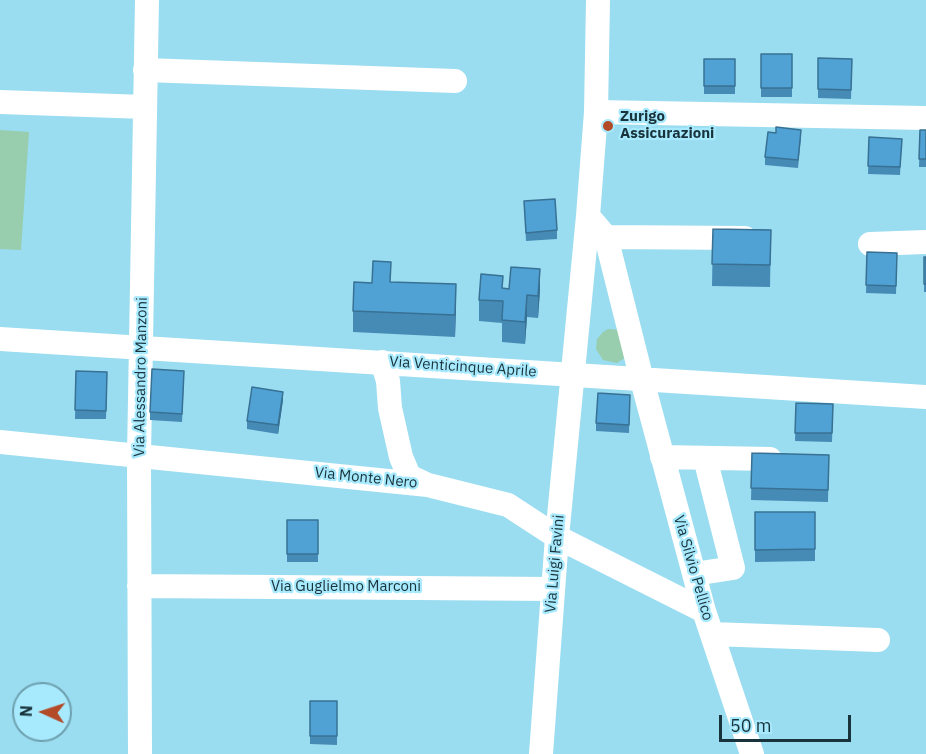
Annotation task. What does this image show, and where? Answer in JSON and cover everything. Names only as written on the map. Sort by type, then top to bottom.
[{"type":"street","name":"Via Alessandro Manzoni","points":[[140,754],[139,456],[147,0]]},
{"type":"street","points":[[598,0],[596,112],[588,216],[606,237],[760,238]]},
{"type":"street","points":[[146,70],[455,81]]},
{"type":"street","points":[[0,102],[145,108]]},
{"type":"street","points":[[596,112],[926,118]]},
{"type":"street","name":"Via Luigi Favini","points":[[541,754],[557,537],[588,216]]},
{"type":"street","name":"Via Silvio Pellico","points":[[606,237],[662,458],[704,611],[752,754]]},
{"type":"street","points":[[870,244],[926,242]]},
{"type":"street","name":"Via Venticinque Aprile","points":[[0,339],[926,397]]},
{"type":"street","points":[[382,362],[388,381],[390,408],[400,457],[409,476],[428,484]]},
{"type":"street","name":"Via Monte Nero","points":[[0,442],[428,484],[508,505],[557,537],[704,611]]},
{"type":"street","points":[[662,458],[770,459]]},
{"type":"street","points":[[694,574],[733,568],[705,458]]},
{"type":"street","name":"Via Guglielmo Marconi","points":[[139,586],[553,589]]},
{"type":"street","points":[[712,634],[878,640]]},
{"type":"green space","points":[[0,130],[29,132],[21,250],[0,249]]},
{"type":"green space","points":[[608,329],[622,330],[626,357],[617,363],[603,360],[596,349],[597,339]]},
{"type":"building","points":[[761,54],[792,54],[792,88],[761,88]]},
{"type":"building","points":[[818,58],[852,59],[851,90],[818,89]]},
{"type":"building","points":[[704,59],[735,59],[735,86],[704,86]]},
{"type":"building","points":[[776,127],[801,130],[798,160],[765,157],[768,132],[776,133]]},
{"type":"building","points":[[920,130],[926,130],[926,159],[919,159]]},
{"type":"building","points":[[869,137],[902,139],[900,167],[868,166]]},
{"type":"building","points":[[555,199],[557,230],[526,233],[524,201]]},
{"type":"building","points":[[713,229],[771,230],[770,265],[712,264]]},
{"type":"building","points":[[867,252],[897,253],[896,286],[866,285]]},
{"type":"building","points":[[924,257],[926,257],[926,284],[924,284]]},
{"type":"building","points":[[373,261],[391,262],[390,282],[456,284],[455,315],[353,311],[354,282],[372,283]]},
{"type":"building","points":[[511,267],[540,269],[538,296],[527,295],[525,322],[502,320],[503,301],[479,300],[481,274],[503,276],[502,288],[509,289]]},
{"type":"building","points":[[152,369],[184,371],[182,414],[150,412]]},
{"type":"building","points":[[76,371],[107,372],[106,411],[75,410]]},
{"type":"building","points":[[252,387],[283,392],[278,425],[247,421]]},
{"type":"building","points":[[598,393],[630,395],[629,425],[596,423]]},
{"type":"building","points":[[796,403],[833,404],[832,433],[795,433]]},
{"type":"building","points":[[752,453],[829,455],[828,490],[751,488]]},
{"type":"building","points":[[755,512],[815,512],[815,549],[755,550]]},
{"type":"building","points":[[287,520],[318,520],[318,554],[287,554]]},
{"type":"building","points":[[310,701],[337,701],[337,736],[310,736]]},
{"type":"place","name":"Zurigo Assicurazioni","points":[[608,126]]}]
